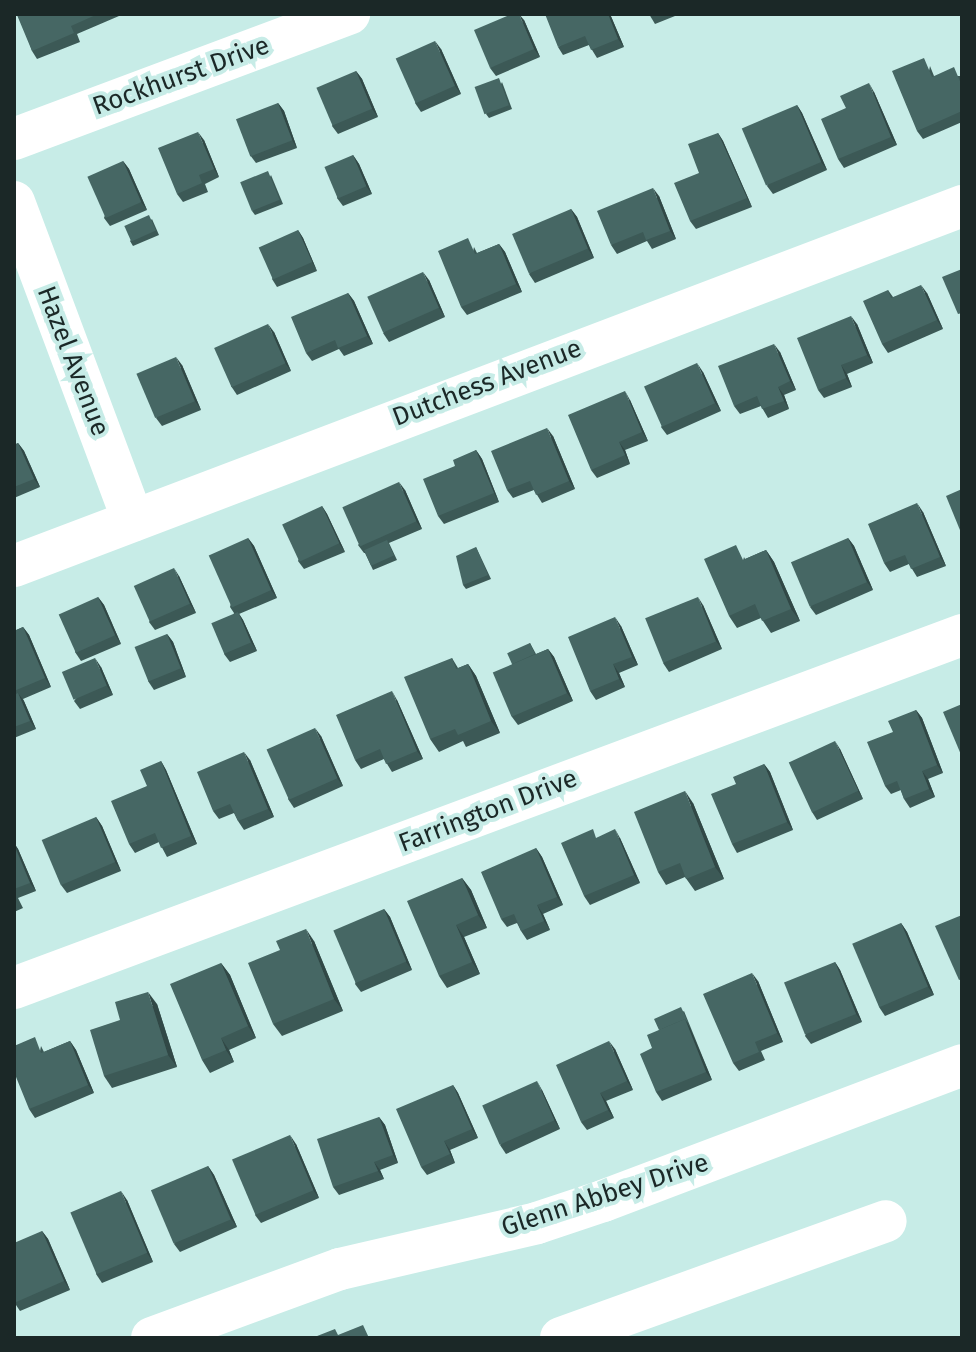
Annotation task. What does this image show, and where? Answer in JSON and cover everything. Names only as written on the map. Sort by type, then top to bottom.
[{"type":"street","name":"Rockhurst Drive","points":[[14,139],[349,14]]},
{"type":"street","name":"Hazel Avenue","points":[[14,202],[133,520]]},
{"type":"street","name":"Dutchess Avenue","points":[[14,566],[962,206]]},
{"type":"street","name":"Farrington Drive","points":[[14,988],[962,635]]},
{"type":"street","name":"Glenn Abbey Drive","points":[[152,1338],[340,1269],[537,1223],[603,1201],[962,1065]]},
{"type":"street","points":[[561,1338],[886,1221]]},
{"type":"building","points":[[98,14],[71,26],[74,33],[32,51],[17,15]]},
{"type":"building","points":[[519,14],[534,49],[490,68],[474,30]]},
{"type":"building","points":[[545,14],[608,14],[618,39],[591,50],[585,36],[558,47]]},
{"type":"building","points":[[435,41],[455,86],[416,103],[396,58]]},
{"type":"building","points":[[924,58],[932,77],[954,67],[962,86],[962,111],[917,131],[892,71]]},
{"type":"building","points":[[356,71],[372,109],[332,126],[316,88]]},
{"type":"building","points":[[499,78],[509,105],[484,114],[475,87]]},
{"type":"building","points":[[869,83],[891,137],[838,159],[821,119],[846,108],[840,96]]},
{"type":"building","points":[[278,103],[292,140],[250,156],[236,119]]},
{"type":"building","points":[[797,105],[821,162],[766,186],[742,128]]},
{"type":"building","points":[[198,132],[214,169],[199,175],[202,183],[177,194],[158,148]]},
{"type":"building","points":[[718,133],[747,198],[690,221],[674,183],[699,173],[688,144]]},
{"type":"building","points":[[353,155],[366,186],[338,198],[324,167]]},
{"type":"building","points":[[123,161],[141,202],[106,218],[87,177]]},
{"type":"building","points":[[268,171],[280,200],[252,211],[240,182]]},
{"type":"building","points":[[653,188],[670,231],[646,240],[643,232],[611,245],[597,211]]},
{"type":"building","points":[[571,209],[588,249],[529,274],[512,234]]},
{"type":"building","points":[[149,215],[156,231],[131,242],[124,226]]},
{"type":"building","points":[[298,230],[312,262],[273,279],[259,247]]},
{"type":"building","points":[[468,238],[475,254],[499,244],[516,284],[461,307],[438,251]]},
{"type":"building","points":[[962,269],[962,313],[958,314],[942,277]]},
{"type":"building","points":[[423,272],[439,308],[383,332],[367,297]]},
{"type":"building","points":[[921,285],[937,320],[882,344],[863,301],[888,290],[891,298]]},
{"type":"building","points":[[348,293],[367,336],[338,348],[335,340],[306,353],[291,317]]},
{"type":"building","points":[[851,316],[867,355],[841,365],[846,378],[818,390],[797,338]]},
{"type":"building","points":[[268,324],[285,363],[232,387],[214,348]]},
{"type":"building","points":[[774,344],[790,381],[778,387],[784,401],[762,409],[757,396],[734,406],[718,366]]},
{"type":"building","points":[[176,357],[195,401],[155,418],[136,374]]},
{"type":"building","points":[[697,363],[715,403],[662,427],[644,387]]},
{"type":"building","points":[[625,391],[642,432],[619,442],[625,455],[591,470],[568,415]]},
{"type":"building","points":[[547,428],[569,481],[536,495],[530,481],[507,490],[491,451]]},
{"type":"building","points":[[18,443],[34,479],[14,487],[14,445]]},
{"type":"building","points":[[476,450],[494,493],[438,516],[423,479],[455,466],[453,460]]},
{"type":"building","points":[[399,482],[416,521],[360,547],[342,507]]},
{"type":"building","points":[[962,489],[962,535],[946,496]]},
{"type":"building","points":[[917,503],[940,557],[911,569],[905,555],[884,563],[868,524]]},
{"type":"building","points":[[322,506],[339,543],[299,562],[282,525]]},
{"type":"building","points":[[248,538],[271,590],[232,608],[209,555]]},
{"type":"building","points":[[848,538],[867,582],[810,606],[791,562]]},
{"type":"building","points":[[387,540],[394,556],[371,566],[364,550]]},
{"type":"building","points":[[736,545],[743,560],[766,550],[791,609],[762,621],[755,604],[729,616],[704,559]]},
{"type":"building","points":[[476,547],[488,575],[463,585],[456,556]]},
{"type":"building","points":[[174,568],[190,604],[150,622],[134,586]]},
{"type":"building","points":[[98,597],[115,635],[76,653],[59,614]]},
{"type":"building","points":[[698,597],[716,642],[663,663],[645,618]]},
{"type":"building","points":[[238,612],[251,642],[224,654],[211,623]]},
{"type":"building","points":[[615,617],[632,657],[613,664],[619,679],[590,691],[568,637]]},
{"type":"building","points":[[23,627],[45,678],[14,691],[14,631]]},
{"type":"building","points":[[167,634],[181,668],[148,681],[135,647]]},
{"type":"building","points":[[530,643],[535,654],[512,664],[507,653]]},
{"type":"building","points":[[548,649],[567,693],[512,717],[493,672]]},
{"type":"building","points":[[95,658],[107,686],[74,700],[62,672]]},
{"type":"building","points":[[452,658],[456,669],[468,664],[491,721],[458,735],[455,729],[430,739],[404,677]]},
{"type":"building","points":[[392,691],[417,751],[386,764],[380,749],[355,760],[336,715]]},
{"type":"building","points":[[18,693],[30,721],[14,727],[14,695]]},
{"type":"building","points":[[962,704],[962,757],[943,712]]},
{"type":"building","points":[[916,710],[937,765],[922,771],[929,789],[904,799],[897,781],[885,786],[867,742],[893,732],[888,721]]},
{"type":"building","points":[[315,728],[337,778],[289,800],[267,750]]},
{"type":"building","points":[[835,741],[858,791],[812,812],[789,763]]},
{"type":"building","points":[[244,752],[268,809],[238,821],[230,804],[213,811],[197,772]]},
{"type":"building","points":[[161,761],[191,836],[161,848],[155,833],[129,844],[111,801],[147,786],[140,770]]},
{"type":"building","points":[[764,764],[787,822],[732,844],[711,794],[736,784],[733,777]]},
{"type":"building","points":[[685,791],[715,867],[686,879],[680,863],[658,872],[634,812]]},
{"type":"building","points":[[96,817],[115,862],[61,885],[42,840]]},
{"type":"building","points":[[593,829],[596,838],[615,829],[634,875],[584,896],[561,843]]},
{"type":"building","points":[[14,845],[30,883],[14,889]]},
{"type":"building","points":[[536,848],[557,897],[537,905],[544,921],[521,931],[514,914],[501,919],[481,872]]},
{"type":"building","points":[[462,878],[478,915],[456,925],[472,962],[439,976],[407,901]]},
{"type":"building","points":[[384,909],[406,961],[356,983],[333,930]]},
{"type":"building","points":[[962,915],[962,979],[959,980],[935,926]]},
{"type":"building","points":[[901,923],[928,987],[879,1007],[852,944]]},
{"type":"building","points":[[306,929],[334,999],[273,1024],[248,963],[280,950],[276,941]]},
{"type":"building","points":[[835,962],[856,1014],[805,1035],[784,983]]},
{"type":"building","points":[[221,963],[248,1026],[221,1038],[226,1050],[202,1060],[170,984]]},
{"type":"building","points":[[752,973],[777,1033],[755,1042],[759,1052],[733,1063],[703,994]]},
{"type":"building","points":[[148,992],[168,1055],[104,1076],[90,1030],[120,1020],[115,1002]]},
{"type":"building","points":[[681,1007],[688,1022],[685,1019],[659,1030],[654,1019]]},
{"type":"building","points":[[685,1019],[706,1072],[656,1092],[640,1054],[652,1048],[647,1035]]},
{"type":"building","points":[[35,1037],[41,1053],[70,1041],[88,1085],[29,1109],[14,1072],[14,1046]]},
{"type":"building","points":[[609,1041],[627,1081],[600,1093],[608,1110],[581,1122],[556,1065]]},
{"type":"building","points":[[537,1081],[554,1120],[500,1145],[482,1105]]},
{"type":"building","points":[[453,1085],[472,1129],[444,1141],[450,1154],[421,1167],[396,1109]]},
{"type":"building","points":[[379,1117],[393,1155],[374,1162],[378,1171],[333,1187],[317,1139]]},
{"type":"building","points":[[290,1135],[313,1190],[255,1215],[232,1160]]},
{"type":"building","points":[[208,1166],[231,1219],[174,1244],[151,1190]]},
{"type":"building","points":[[121,1191],[147,1253],[97,1274],[70,1212]]},
{"type":"building","points":[[42,1231],[64,1281],[14,1303],[14,1243]]},
{"type":"building","points":[[363,1325],[369,1338],[312,1338],[335,1329],[338,1335]]}]
